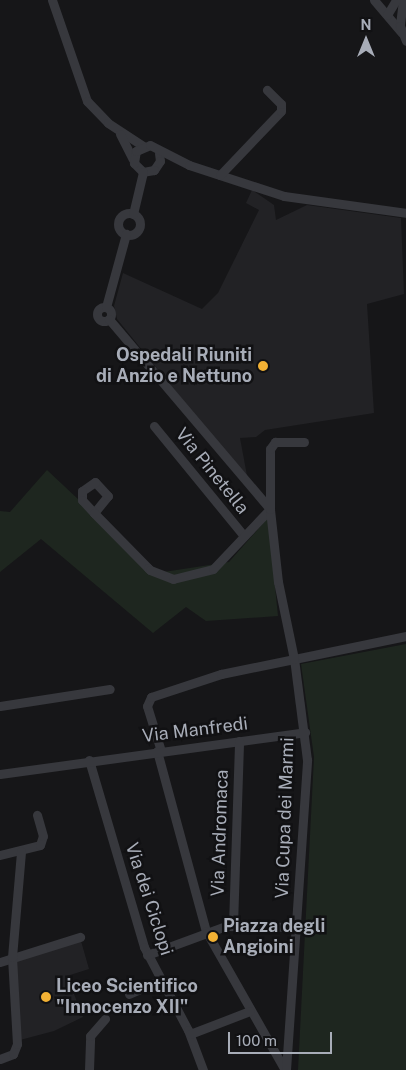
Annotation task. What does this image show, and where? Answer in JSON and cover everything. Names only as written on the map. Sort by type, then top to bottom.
[{"type":"street","points":[[52,0],[87,101],[118,131],[143,146],[154,147],[159,153],[189,165],[292,198],[406,213]]},
{"type":"street","points":[[374,0],[404,37]]},
{"type":"street","points":[[387,15],[396,0]]},
{"type":"street","points":[[387,15],[402,5]]},
{"type":"street","points":[[402,5],[404,37]]},
{"type":"street","points":[[220,175],[281,111],[281,104],[268,90]]},
{"type":"street","points":[[118,131],[133,159],[143,172]]},
{"type":"street","points":[[133,159],[143,146]]},
{"type":"street","points":[[156,168],[159,153]]},
{"type":"street","points":[[143,172],[156,168],[189,165]]},
{"type":"street","points":[[126,234],[132,234],[139,227],[133,214],[143,172]]},
{"type":"street","points":[[133,214],[119,221],[126,234],[106,307],[99,308],[96,314],[100,320],[109,319],[270,509]]},
{"type":"street","name":"Via Pinetella","points":[[154,426],[244,536]]},
{"type":"street","name":"Via Cupa dei Marmi","points":[[285,1070],[297,927],[307,760],[305,732],[294,659],[279,594],[270,509],[271,445],[304,442]]},
{"type":"street","name":"Via Pinetella","points":[[94,513],[150,570],[164,578],[203,573],[226,556],[270,509]]},
{"type":"street","points":[[285,1070],[206,931],[148,709],[151,697],[218,675],[406,636]]},
{"type":"street","points":[[0,706],[110,689]]},
{"type":"street","name":"Via Manfredi","points":[[0,774],[89,760],[305,732]]},
{"type":"street","name":"Via Andromaca","points":[[233,925],[239,741]]},
{"type":"street","name":"Via dei Ciclopi","points":[[89,760],[147,954],[190,1034],[203,1070]]},
{"type":"street","points":[[0,855],[21,851],[42,841],[37,815]]},
{"type":"street","points":[[0,1059],[16,1051],[12,957],[21,851]]},
{"type":"street","points":[[147,954],[206,931],[233,925],[297,927]]},
{"type":"street","points":[[0,962],[80,937]]},
{"type":"street","points":[[129,994],[162,980]]},
{"type":"street","points":[[190,1034],[250,1011]]},
{"type":"street","points":[[88,1070],[90,1036],[105,1019]]},
{"type":"shaded area","name":"Ospedali Riuniti di Anzio e Nettuno","points":[[252,190],[274,205],[276,220],[307,205],[401,218],[404,294],[367,304],[374,413],[265,430],[256,437],[240,438],[248,481],[117,319],[114,306],[123,273],[202,309],[218,293],[259,210],[246,203]]},
{"type":"shaded area","points":[[47,470],[157,573],[229,562],[268,518],[278,616],[206,621],[186,607],[153,633],[41,539],[0,572],[0,511],[10,512]]},
{"type":"shaded area","points":[[406,644],[406,1070],[298,1070],[314,757],[301,664]]},
{"type":"shaded area","name":"Liceo Scientifico \"Innocenzo XII\"","points":[[81,941],[89,969],[67,976],[83,1017],[54,1031],[20,1040],[14,960]]},
{"type":"place","name":"Ospedali Riuniti di Anzio e Nettuno","points":[[263,366]]},
{"type":"place","name":"Piazza degli Angioini","points":[[213,937]]},
{"type":"place","name":"Liceo Scientifico \"Innocenzo XII\"","points":[[46,997]]}]
